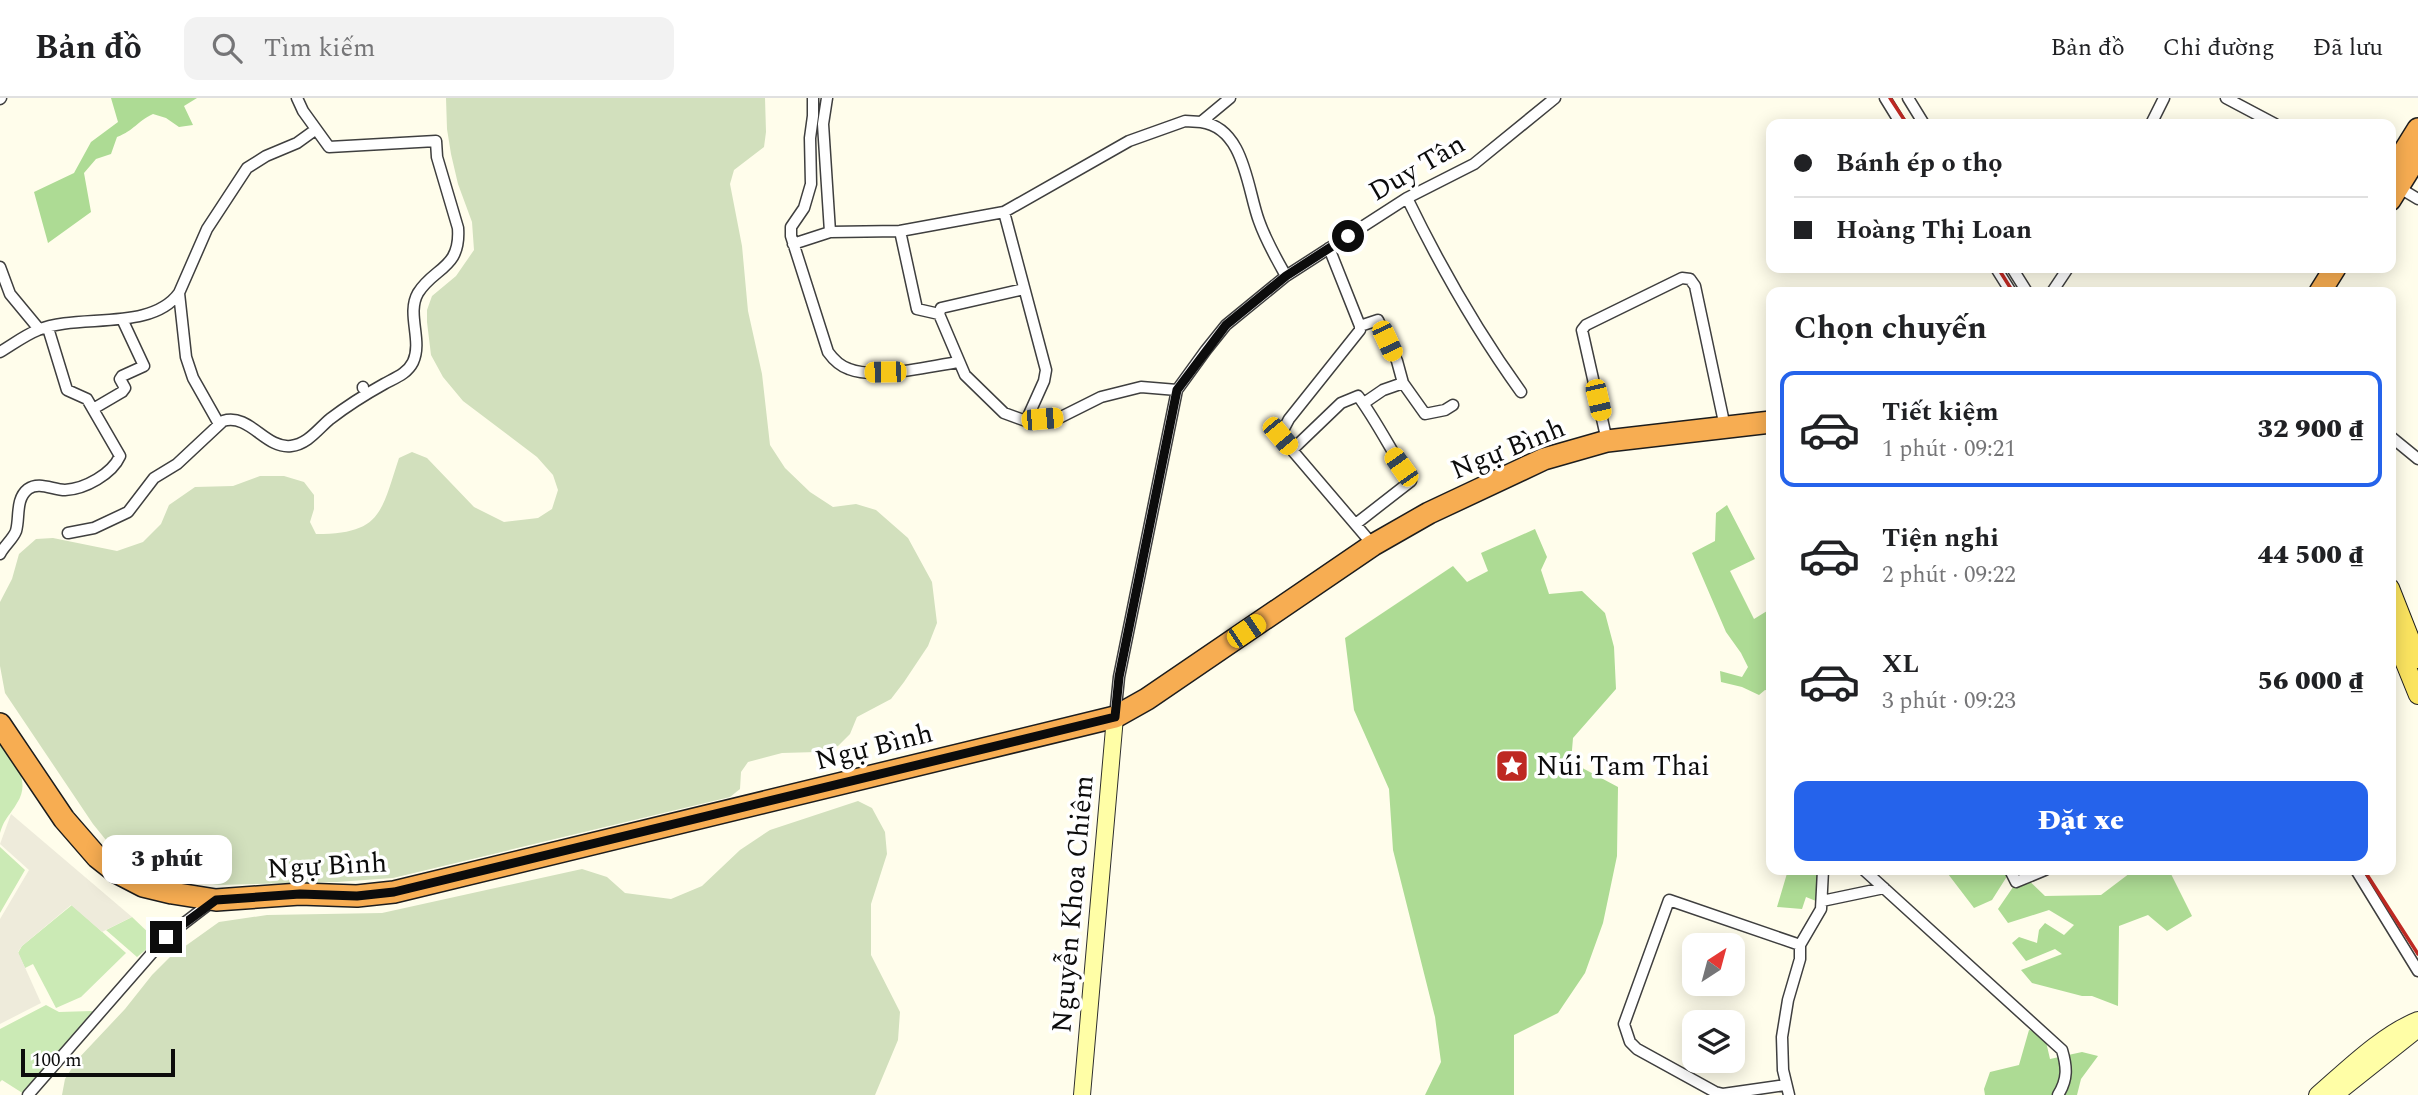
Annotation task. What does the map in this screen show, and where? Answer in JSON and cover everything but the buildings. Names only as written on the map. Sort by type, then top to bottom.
[{"type":"highway","points":[[2396,180],[2418,129]]},
{"type":"highway","points":[[2396,183],[2418,155]]},
{"type":"highway","name":"Ngự Bình","points":[[0,724],[64,819],[97,858],[143,886],[216,900],[300,894],[357,896],[394,892],[1115,717],[1147,699],[1373,545],[1429,513],[1544,459],[1606,441],[1766,423]]},
{"type":"main road","points":[[2396,603],[2418,659]]},
{"type":"main road","points":[[2396,641],[2418,695]]},
{"type":"street","points":[[68,533],[94,528],[121,516],[133,507],[154,478],[177,464],[218,422],[234,419],[278,444],[295,445],[305,440],[365,391],[399,377],[413,363],[417,342],[415,300],[422,287],[445,267],[458,228],[431,141],[329,147],[315,130],[297,98]]},
{"type":"street","points":[[813,98],[811,184],[804,208],[791,228],[793,244],[828,352],[837,363],[863,372],[885,372],[960,362]]},
{"type":"street","points":[[827,98],[823,124],[830,232]]},
{"type":"street","points":[[1201,122],[1230,98]]},
{"type":"street","name":"Duy Tân","points":[[1115,717],[1119,677],[1177,390],[1226,325],[1286,276],[1406,198],[1474,164],[1555,98]]},
{"type":"street","points":[[1885,98],[1898,119]]},
{"type":"street","points":[[1908,98],[1921,119]]},
{"type":"street","points":[[2154,119],[2164,98]]},
{"type":"street","points":[[2226,98],[2265,119]]},
{"type":"street","points":[[793,244],[830,232],[900,231],[1004,212],[1129,141],[1185,121],[1201,122],[1210,124],[1228,138],[1237,151],[1248,178],[1253,206],[1264,235],[1286,276]]},
{"type":"street","points":[[0,352],[43,328],[122,319],[152,312],[173,302],[208,229],[247,168],[266,156],[298,143],[315,130]]},
{"type":"street","points":[[2396,188],[2418,199]]},
{"type":"street","points":[[1406,198],[1464,307],[1521,392]]},
{"type":"street","points":[[1004,212],[1046,370],[1044,381],[1026,421]]},
{"type":"street","points":[[900,231],[916,309],[939,314]]},
{"type":"street","points":[[1329,248],[1360,330],[1289,419],[1280,436],[1357,523],[1373,545]]},
{"type":"street","points":[[0,267],[10,294],[43,328],[67,390],[87,399],[119,452],[119,460],[104,474],[77,488],[29,488],[21,500],[16,529],[0,554]]},
{"type":"street","points":[[1606,441],[1582,330],[1586,325],[1682,278],[1690,279],[1695,285],[1725,427]]},
{"type":"street","points":[[1024,289],[941,308],[939,314],[965,375],[1004,413],[1026,421],[1059,418],[1101,397],[1141,387],[1177,390]]},
{"type":"street","points":[[179,293],[186,357],[193,378],[218,422]]},
{"type":"street","points":[[93,409],[122,392],[125,388],[120,379],[122,376],[144,366],[122,319]]},
{"type":"street","points":[[1360,326],[1378,320],[1397,361],[1403,383],[1425,414],[1445,410],[1453,405]]},
{"type":"street","points":[[1364,403],[1383,390],[1403,383]]},
{"type":"street","points":[[1292,450],[1341,403],[1358,396],[1411,481],[1357,523]]},
{"type":"street","points":[[2396,441],[2418,458]]},
{"type":"street","name":"Nguyễn Khoa Chiêm","points":[[1082,1095],[1115,717]]},
{"type":"street","points":[[1800,945],[1669,900],[1625,1017],[1625,1030],[1630,1042],[1646,1056],[1715,1092],[1731,1094],[1787,1090],[1782,1037],[1788,1000],[1800,959],[1800,945],[1821,909],[1823,875]]},
{"type":"street","points":[[1870,875],[2062,1050],[2068,1069],[2059,1095]]},
{"type":"street","points":[[2012,875],[2016,882],[2033,875]]},
{"type":"street","points":[[2359,875],[2418,971]]},
{"type":"street","points":[[1822,901],[1884,888]]},
{"type":"street","points":[[29,1095],[166,937],[216,900]]},
{"type":"street","points":[[2317,1095],[2362,1056],[2406,1024],[2418,1020]]},
{"type":"street","points":[[2335,1095],[2418,1029]]},
{"type":"green space","points":[[111,98],[197,98],[184,106],[193,125],[179,127],[166,118],[153,114],[117,137],[111,154],[96,159],[84,173],[91,212],[48,243],[34,192],[74,173],[91,142],[118,122]]},
{"type":"green space","points":[[446,98],[765,98],[764,147],[734,170],[730,184],[742,246],[748,311],[762,374],[770,445],[785,468],[810,492],[833,507],[856,504],[876,510],[908,538],[932,582],[937,623],[928,646],[891,699],[857,717],[850,734],[838,746],[817,752],[782,753],[748,762],[741,772],[740,789],[730,797],[393,878],[219,885],[177,879],[139,866],[114,850],[93,824],[5,693],[0,666],[0,602],[12,579],[19,554],[36,539],[53,538],[117,551],[143,542],[161,524],[169,505],[195,487],[233,486],[260,476],[284,476],[304,482],[314,495],[310,522],[316,534],[354,530],[375,517],[388,493],[399,458],[412,452],[427,458],[474,507],[504,522],[538,518],[552,509],[558,490],[553,475],[537,457],[463,401],[443,377],[431,355],[427,310],[432,296],[456,276],[474,250],[472,222],[458,184],[451,154]]},
{"type":"green space","points":[[1727,505],[1755,559],[1730,571],[1754,619],[1766,612],[1766,690],[1759,695],[1721,682],[1720,671],[1742,677],[1748,667],[1726,632],[1692,553],[1715,541],[1716,513]]},
{"type":"green space","points":[[1535,529],[1547,557],[1541,570],[1549,594],[1582,591],[1605,613],[1614,647],[1616,689],[1573,738],[1571,762],[1618,787],[1617,856],[1603,923],[1585,973],[1558,1013],[1514,1035],[1514,1095],[1425,1095],[1441,1062],[1435,1017],[1393,850],[1389,789],[1354,710],[1345,638],[1453,566],[1467,582],[1488,571],[1481,553]]},
{"type":"green space","points":[[0,742],[19,771],[22,787],[21,795],[0,833]]},
{"type":"green space","points":[[858,801],[872,808],[885,832],[887,854],[871,904],[871,955],[900,1012],[898,1040],[875,1095],[62,1095],[65,1079],[77,1060],[125,1009],[152,975],[170,957],[219,922],[267,915],[382,913],[582,869],[607,877],[625,893],[671,899],[702,886],[740,850],[770,830]]},
{"type":"green space","points":[[0,847],[25,870],[0,913]]},
{"type":"green space","points":[[1787,875],[1827,875],[1824,889],[1816,901],[1806,897],[1802,909],[1777,907]]},
{"type":"green space","points":[[1949,875],[2008,875],[1992,900],[1974,908]]},
{"type":"green space","points":[[2021,875],[2045,896],[2101,895],[2127,875],[2172,875],[2192,916],[2167,931],[2148,915],[2119,926],[2118,1006],[2092,996],[2082,996],[2032,983],[2021,970],[2062,954],[2055,949],[2026,961],[2012,943],[2019,937],[2037,943],[2039,930],[2045,923],[2064,935],[2074,925],[2049,910],[2008,923],[1998,909]]},
{"type":"green space","points":[[72,905],[126,953],[81,997],[56,1008],[33,964],[25,968],[18,953],[22,946]]},
{"type":"green space","points":[[132,917],[153,937],[149,947],[137,957],[106,930]]},
{"type":"green space","points":[[46,1005],[59,1012],[92,1011],[93,1015],[24,1094],[2,1080],[0,1082],[0,1029]]},
{"type":"green space","points":[[2029,1030],[2044,1033],[2050,1059],[2082,1052],[2098,1056],[2081,1079],[2077,1095],[1985,1095],[1984,1089],[1990,1072],[2019,1065]]},
{"type":"shaded area","points":[[11,814],[132,917],[102,932],[71,905],[18,952],[41,1003],[0,1024],[0,919],[29,870],[0,844]]},
{"type":"railway","points":[[1890,98],[1904,119]]},
{"type":"railway","points":[[2001,273],[2010,287]]},
{"type":"railway","points":[[2367,875],[2418,954]]},
{"type":"place","name":"Núi Tam Thai","points":[[1512,766]]},
{"type":"route","points":[[166,937],[216,900],[300,894],[357,896],[394,892],[1115,717],[1119,677],[1177,390],[1226,325],[1286,276],[1348,236]]}]
